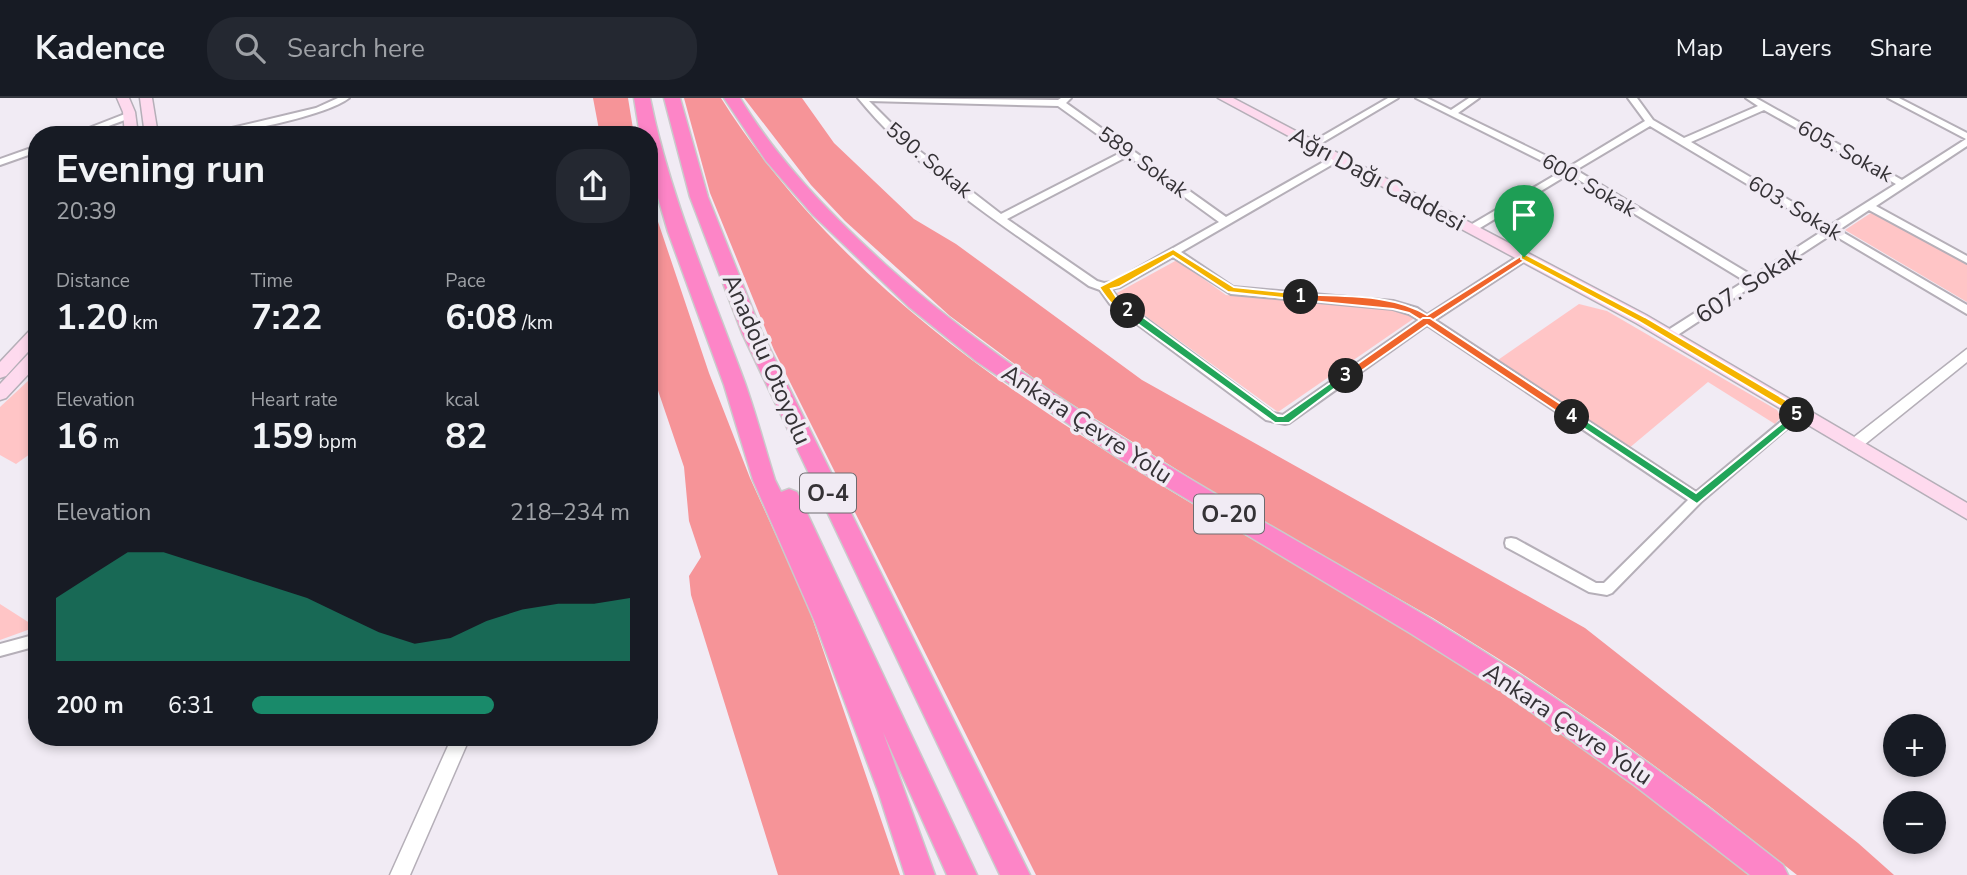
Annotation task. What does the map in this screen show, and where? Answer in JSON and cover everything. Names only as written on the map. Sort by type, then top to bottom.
[{"type":"highway","points":[[642,98],[647,126]]},
{"type":"highway","name":"Anadolu Otoyolu","points":[[672,98],[702,207],[752,333],[1016,875]]},
{"type":"highway","name":"Ankara Çevre Yolu","points":[[732,98],[760,140],[816,207],[873,265],[968,345],[1038,396],[1121,450],[1419,624],[1487,668],[1635,769],[1773,875]]},
{"type":"highway","points":[[658,167],[677,232],[735,385],[764,480],[832,633],[887,778],[920,875]]},
{"type":"highway","name":"Anadolu Otoyolu","points":[[735,385],[962,875]]},
{"type":"main road","points":[[123,98],[131,126]]},
{"type":"main road","points":[[146,98],[151,126]]},
{"type":"main road","name":"Ağrı Dağı Caddesi","points":[[1224,98],[1669,335],[1967,512]]},
{"type":"main road","points":[[0,372],[28,342]]},
{"type":"main road","points":[[0,394],[28,364]]},
{"type":"street","points":[[862,98],[1064,100]]},
{"type":"street","name":"590. Sokak","points":[[862,98],[910,149],[1093,284],[1104,287],[1114,301],[1275,419],[1285,420],[1427,320],[1524,257]]},
{"type":"street","points":[[1312,145],[1394,98]]},
{"type":"street","name":"600. Sokak","points":[[1420,98],[1570,171],[1753,281]]},
{"type":"street","points":[[1452,113],[1475,98]]},
{"type":"street","name":"603. Sokak","points":[[1632,98],[1650,122],[1967,310]]},
{"type":"street","name":"605. Sokak","points":[[1750,98],[1903,184]]},
{"type":"street","points":[[1892,98],[1967,140]]},
{"type":"street","points":[[246,126],[318,110],[344,99]]},
{"type":"street","name":"589. Sokak","points":[[1064,100],[1129,152],[1226,222]]},
{"type":"street","points":[[1684,142],[1765,106]]},
{"type":"street","points":[[100,126],[130,115]]},
{"type":"street","points":[[1471,229],[1650,122]]},
{"type":"street","name":"607. Sokak","points":[[1669,335],[1967,140]]},
{"type":"street","points":[[0,162],[28,152]]},
{"type":"street","points":[[1001,218],[1129,152]]},
{"type":"street","points":[[1104,287],[1116,285],[1338,158]]},
{"type":"street","points":[[1869,206],[1967,260]]},
{"type":"street","points":[[1173,252],[1231,290],[1393,305],[1413,311],[1697,499]]},
{"type":"street","points":[[1854,445],[1967,354]]},
{"type":"street","points":[[1511,543],[1603,590],[1697,499],[1799,413]]},
{"type":"street","points":[[0,650],[28,642]]},
{"type":"street","points":[[400,875],[457,746]]},
{"type":"shaded area","points":[[593,98],[628,98],[633,126],[598,126]]},
{"type":"shaded area","points":[[684,98],[721,98],[786,188],[862,268],[945,339],[1034,404],[1127,464],[1456,661],[1585,750],[1752,875],[1036,875],[774,350],[710,193]]},
{"type":"shaded area","points":[[744,98],[802,98],[834,143],[914,219],[956,244],[1142,380],[1585,628],[1858,843],[1894,875],[1797,875],[1611,734],[1515,669],[1433,618],[1237,507],[1051,391],[950,316],[845,221],[811,185]]},
{"type":"shaded area","points":[[1874,211],[1967,264],[1967,302],[1845,230]]},
{"type":"shaded area","points":[[658,222],[709,373],[750,478],[808,606],[900,875],[778,875],[691,595],[689,576],[701,557],[689,521],[684,467],[658,390]]},
{"type":"shaded area","points":[[1177,260],[1226,295],[1375,307],[1402,311],[1416,317],[1278,412],[1115,294]]},
{"type":"shaded area","points":[[1579,304],[1607,311],[1777,410],[1781,417],[1775,424],[1708,382],[1628,449],[1495,362]]},
{"type":"shaded area","points":[[28,381],[28,455],[16,464],[0,455],[0,407]]},
{"type":"shaded area","points":[[0,604],[28,622],[28,630],[0,640]]},
{"type":"route","points":[[1524,257],[1427,320],[1413,311],[1393,305],[1231,290],[1173,252],[1116,285],[1104,287],[1114,301],[1275,419],[1285,420],[1427,320],[1697,499],[1799,413],[1642,319],[1524,257]]}]
